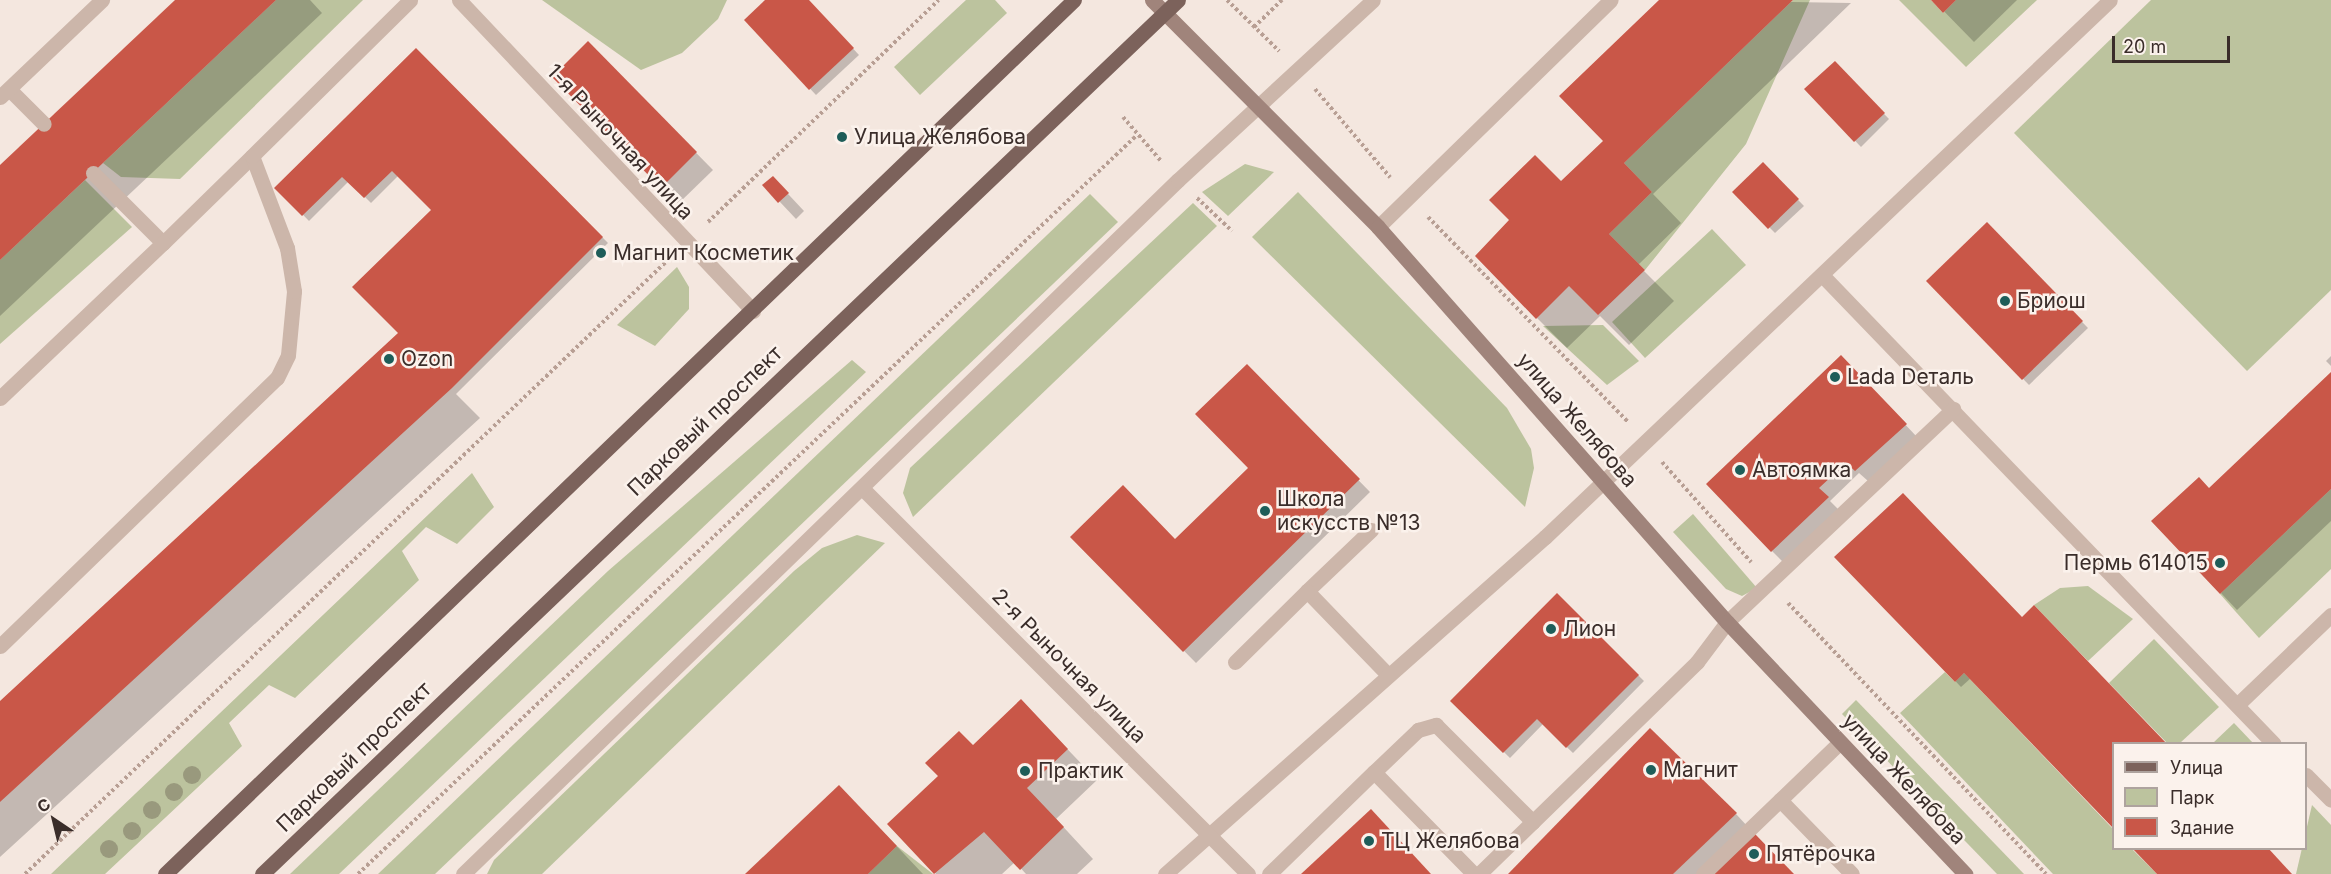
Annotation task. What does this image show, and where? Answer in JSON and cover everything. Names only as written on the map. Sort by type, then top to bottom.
[{"type":"main road","points":[[165,874],[1074,0]]},
{"type":"main road","name":"Парковый проспект","points":[[262,874],[1178,0]]},
{"type":"street","points":[[44,124],[4,93],[102,0]]},
{"type":"street","points":[[0,398],[163,243],[410,0]]},
{"type":"street","name":"1-я Рыночная улица","points":[[459,0],[686,243],[753,310]]},
{"type":"street","name":"улица Желябова","points":[[1152,0],[1255,108],[1378,227],[1727,622],[1965,874]]},
{"type":"street","points":[[464,874],[1255,108],[1373,0]]},
{"type":"street","points":[[1378,227],[1611,0]]},
{"type":"street","points":[[1165,874],[1603,481],[2110,0]]},
{"type":"street","points":[[0,646],[277,378],[289,345],[294,291],[287,249],[252,156]]},
{"type":"street","points":[[93,173],[163,243]]},
{"type":"street","points":[[1822,275],[2272,742]]},
{"type":"street","points":[[1479,874],[1697,662],[1727,622],[1953,409]]},
{"type":"street","name":"2-я Рыночная улица","points":[[862,488],[1248,874]]},
{"type":"street","points":[[1235,662],[1371,530]]},
{"type":"street","points":[[1307,591],[1388,675]]},
{"type":"street","points":[[2237,705],[2331,615]]},
{"type":"street","points":[[1269,874],[1418,730],[1436,725],[1533,822]]},
{"type":"street","points":[[1703,874],[1840,742]]},
{"type":"street","points":[[1374,772],[1473,874]]},
{"type":"street","points":[[2307,776],[2331,800]]},
{"type":"street","points":[[1780,800],[1852,874]]},
{"type":"path","points":[[26,874],[939,0]]},
{"type":"path","points":[[1227,0],[1254,27],[1282,0]]},
{"type":"path","points":[[358,874],[1137,135],[1123,117]]},
{"type":"path","points":[[1346,125],[1408,197],[1608,398],[1770,583],[2046,874]]},
{"type":"green space","points":[[276,0],[363,0],[180,179],[121,177],[103,163]]},
{"type":"green space","points":[[542,0],[727,0],[718,19],[682,53],[641,70]]},
{"type":"green space","points":[[966,0],[995,0],[1007,13],[920,95],[894,67]]},
{"type":"green space","points":[[1793,0],[1810,0],[1746,144],[1645,270],[1609,234],[1652,192],[1624,163]]},
{"type":"green space","points":[[1899,0],[1931,0],[1943,13],[1956,0],[2037,0],[1966,67]]},
{"type":"green space","points":[[2151,0],[2331,0],[2331,290],[2247,371],[2014,133]]},
{"type":"green space","points":[[1245,164],[1274,172],[1228,216],[1202,192]]},
{"type":"green space","points":[[85,180],[132,227],[0,344],[0,260]]},
{"type":"green space","points":[[1298,192],[1507,408],[1531,449],[1534,468],[1525,507],[1252,237]]},
{"type":"green space","points":[[1090,194],[1118,222],[435,874],[378,874]]},
{"type":"green space","points":[[1193,203],[1217,226],[913,517],[903,493],[910,468]]},
{"type":"green space","points":[[1712,229],[1746,265],[1645,358],[1612,322]]},
{"type":"green space","points":[[677,267],[689,287],[689,309],[655,346],[617,325]]},
{"type":"green space","points":[[1603,325],[1639,361],[1607,385],[1543,326]]},
{"type":"green space","points":[[852,360],[866,372],[339,874],[290,874],[608,571]]},
{"type":"green space","points":[[472,473],[494,507],[457,544],[426,527],[402,551],[419,580],[295,698],[269,685],[229,723],[242,746],[105,874],[51,874]]},
{"type":"green space","points":[[2331,489],[2331,569],[2259,638],[2220,594]]},
{"type":"green space","points":[[1693,514],[1757,588],[1742,596],[1726,589],[1673,532]]},
{"type":"green space","points":[[857,535],[885,543],[542,874],[487,874],[494,860],[794,571],[822,548]]},
{"type":"green space","points":[[2088,586],[2133,619],[2088,661],[2034,605],[2060,588]]},
{"type":"green space","points":[[2154,639],[2219,707],[2181,742],[2166,742],[2109,683]]},
{"type":"green space","points":[[1945,672],[1955,682],[1964,673],[2112,828],[2112,850],[2133,850],[2157,874],[2053,874],[1900,713]]},
{"type":"green space","points":[[1856,700],[2024,874],[1997,874],[1842,714]]},
{"type":"green space","points":[[2234,723],[2252,742],[2214,742]]},
{"type":"green space","points":[[2312,805],[2331,825],[2331,874],[2296,874],[2302,850],[2307,850],[2307,827]]},
{"type":"green space","points":[[897,846],[933,874],[868,874]]},
{"type":"building","points":[[175,0],[276,0],[0,260],[0,165]]},
{"type":"building","points":[[765,0],[809,0],[854,48],[809,90],[744,20]]},
{"type":"building","points":[[1659,0],[1793,0],[1624,163],[1652,192],[1609,234],[1645,270],[1598,315],[1569,286],[1536,319],[1475,256],[1509,220],[1489,200],[1535,155],[1561,181],[1603,141],[1559,96]]},
{"type":"building","points":[[1931,0],[1956,0],[1943,13]]},
{"type":"building","points":[[588,41],[697,152],[661,188],[552,77]]},
{"type":"building","points":[[416,48],[603,237],[452,388],[0,802],[0,701],[398,333],[352,287],[431,210],[392,171],[364,198],[342,177],[302,216],[274,188]]},
{"type":"building","points":[[1835,61],[1885,113],[1854,142],[1804,89]]},
{"type":"building","points":[[1763,162],[1799,199],[1768,229],[1732,192]]},
{"type":"building","points":[[773,176],[789,193],[778,203],[762,185]]},
{"type":"building","name":"Бриош","points":[[1987,222],[2083,321],[2022,380],[1926,281]]},
{"type":"building","points":[[1841,355],[1907,424],[1855,471],[1846,463],[1819,488],[1829,497],[1771,552],[1706,484]]},
{"type":"building","name":"Школа искусств №13","points":[[1247,364],[1360,479],[1183,652],[1070,537],[1123,485],[1175,539],[1248,468],[1195,414]]},
{"type":"building","points":[[2331,372],[2331,489],[2220,594],[2151,521],[2199,477],[2209,488]]},
{"type":"building","points":[[1903,493],[2022,617],[2034,605],[2165,742],[2112,742],[2112,827],[1964,673],[1955,682],[1834,557]]},
{"type":"building","points":[[1557,593],[1639,675],[1566,748],[1537,719],[1503,753],[1450,701]]},
{"type":"building","points":[[1021,699],[1068,749],[1027,788],[1064,827],[1020,870],[984,832],[934,874],[887,824],[938,776],[925,763],[959,731],[973,745]]},
{"type":"building","name":"Магнит","points":[[1650,728],[1737,813],[1673,874],[1508,874]]},
{"type":"building","points":[[839,785],[897,846],[868,874],[745,874]]},
{"type":"building","name":"ТЦ Желябова","points":[[1371,809],[1431,874],[1301,874]]},
{"type":"building","name":"Пятёрочка","points":[[1755,834],[1794,874],[1713,874]]},
{"type":"building","points":[[2134,850],[2270,850],[2292,874],[2157,874]]},
{"type":"place","name":"Улица Желябова","points":[[842,137]]},
{"type":"place","name":"Магнит Косметик","points":[[601,253]]},
{"type":"place","name":"Бриош","points":[[2005,301]]},
{"type":"place","name":"Ozon","points":[[389,359]]},
{"type":"place","name":"Lada Dеталь","points":[[1835,377]]},
{"type":"place","name":"Автоямка","points":[[1740,470]]},
{"type":"place","name":"Школа искусств №13","points":[[1265,511]]},
{"type":"place","name":"Пермь 614015","points":[[2220,563]]},
{"type":"place","name":"Лион","points":[[1551,629]]},
{"type":"place","name":"Магнит","points":[[1651,770]]},
{"type":"place","name":"Практик","points":[[1025,771]]},
{"type":"place","name":"ТЦ Желябова","points":[[1369,841]]},
{"type":"place","name":"Пятёрочка","points":[[1754,854]]}]
